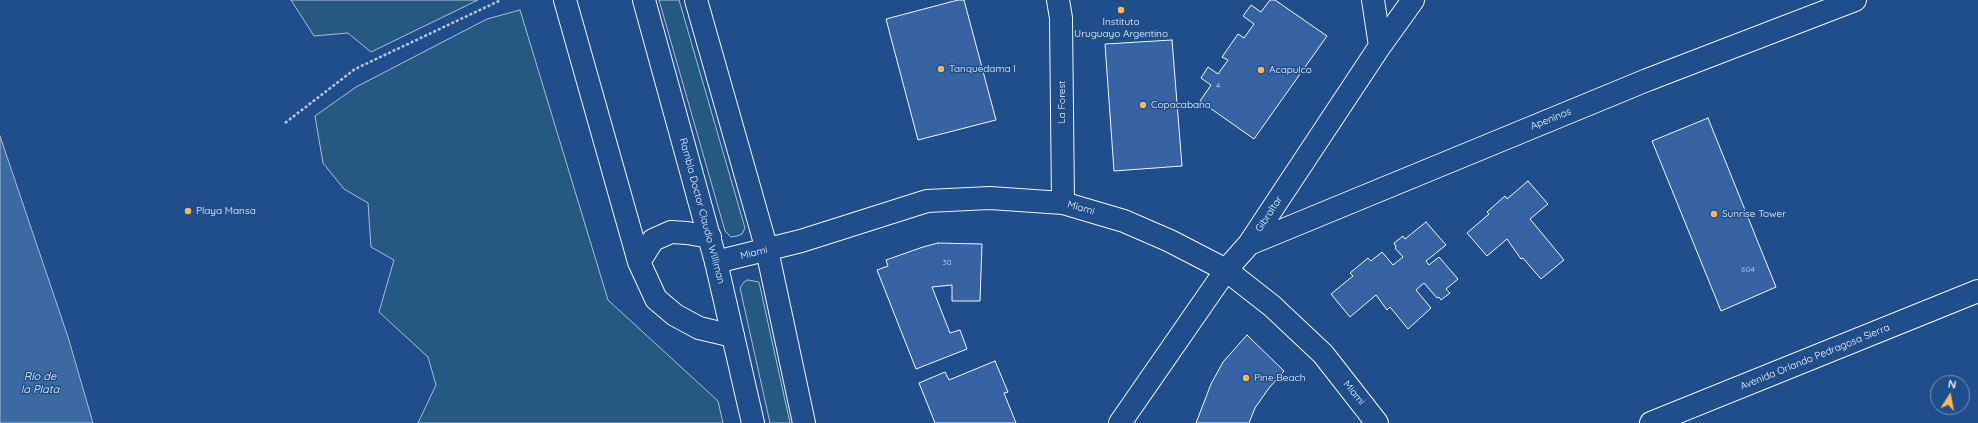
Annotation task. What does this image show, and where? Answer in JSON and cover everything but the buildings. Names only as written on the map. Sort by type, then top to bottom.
[{"type":"street","points":[[565,0],[639,262],[656,299],[676,315],[699,328],[733,336]]},
{"type":"street","name":"Rambla Doctor Claudio Williman","points":[[644,0],[710,237],[753,423]]},
{"type":"street","points":[[696,0],[767,250],[804,423]]},
{"type":"street","name":"La Forest","points":[[1058,0],[1061,18],[1063,203]]},
{"type":"street","points":[[1373,0],[1380,46]]},
{"type":"street","name":"Gibraltar","points":[[1120,423],[1226,270],[1249,244],[1380,46],[1413,0]]},
{"type":"street","name":"Apeninos","points":[[1249,244],[1647,80],[1855,0]]},
{"type":"street","name":"Miami","points":[[716,262],[767,250],[927,201],[990,198],[1063,203],[1124,221],[1170,241],[1226,270],[1272,306],[1323,354],[1378,423]]},
{"type":"street","points":[[639,262],[653,240],[671,232],[710,237]]},
{"type":"street","name":"Avenida Orlando Pedragosa Sierra","points":[[1651,423],[1978,291]]},
{"type":"path","points":[[285,123],[354,69],[500,0]]},
{"type":"shaded area","points":[[291,0],[478,0],[371,52],[348,33],[314,36]]},
{"type":"shaded area","points":[[659,0],[679,0],[745,228],[742,234],[737,236],[731,237],[725,231]]},
{"type":"shaded area","points":[[520,10],[608,300],[718,401],[723,423],[418,423],[436,385],[428,357],[379,312],[394,260],[371,247],[368,203],[344,189],[323,163],[315,116],[356,87],[487,19]]},
{"type":"shaded area","points":[[748,280],[759,282],[790,423],[770,423],[740,288],[744,282]]},
{"type":"water","name":"Río de la Plata","points":[[0,136],[68,337],[93,423],[0,423]]},
{"type":"place","name":"Instituto Uruguayo Argentino","points":[[1121,10]]},
{"type":"place","name":"Tanquedama I","points":[[941,69]]},
{"type":"place","name":"Acapulco","points":[[1261,70]]},
{"type":"place","name":"Copacabana","points":[[1143,105]]},
{"type":"place","name":"Playa Mansa","points":[[188,211]]},
{"type":"place","name":"Sunrise Tower","points":[[1714,214]]},
{"type":"place","name":"Pine Beach","points":[[1246,378]]}]
